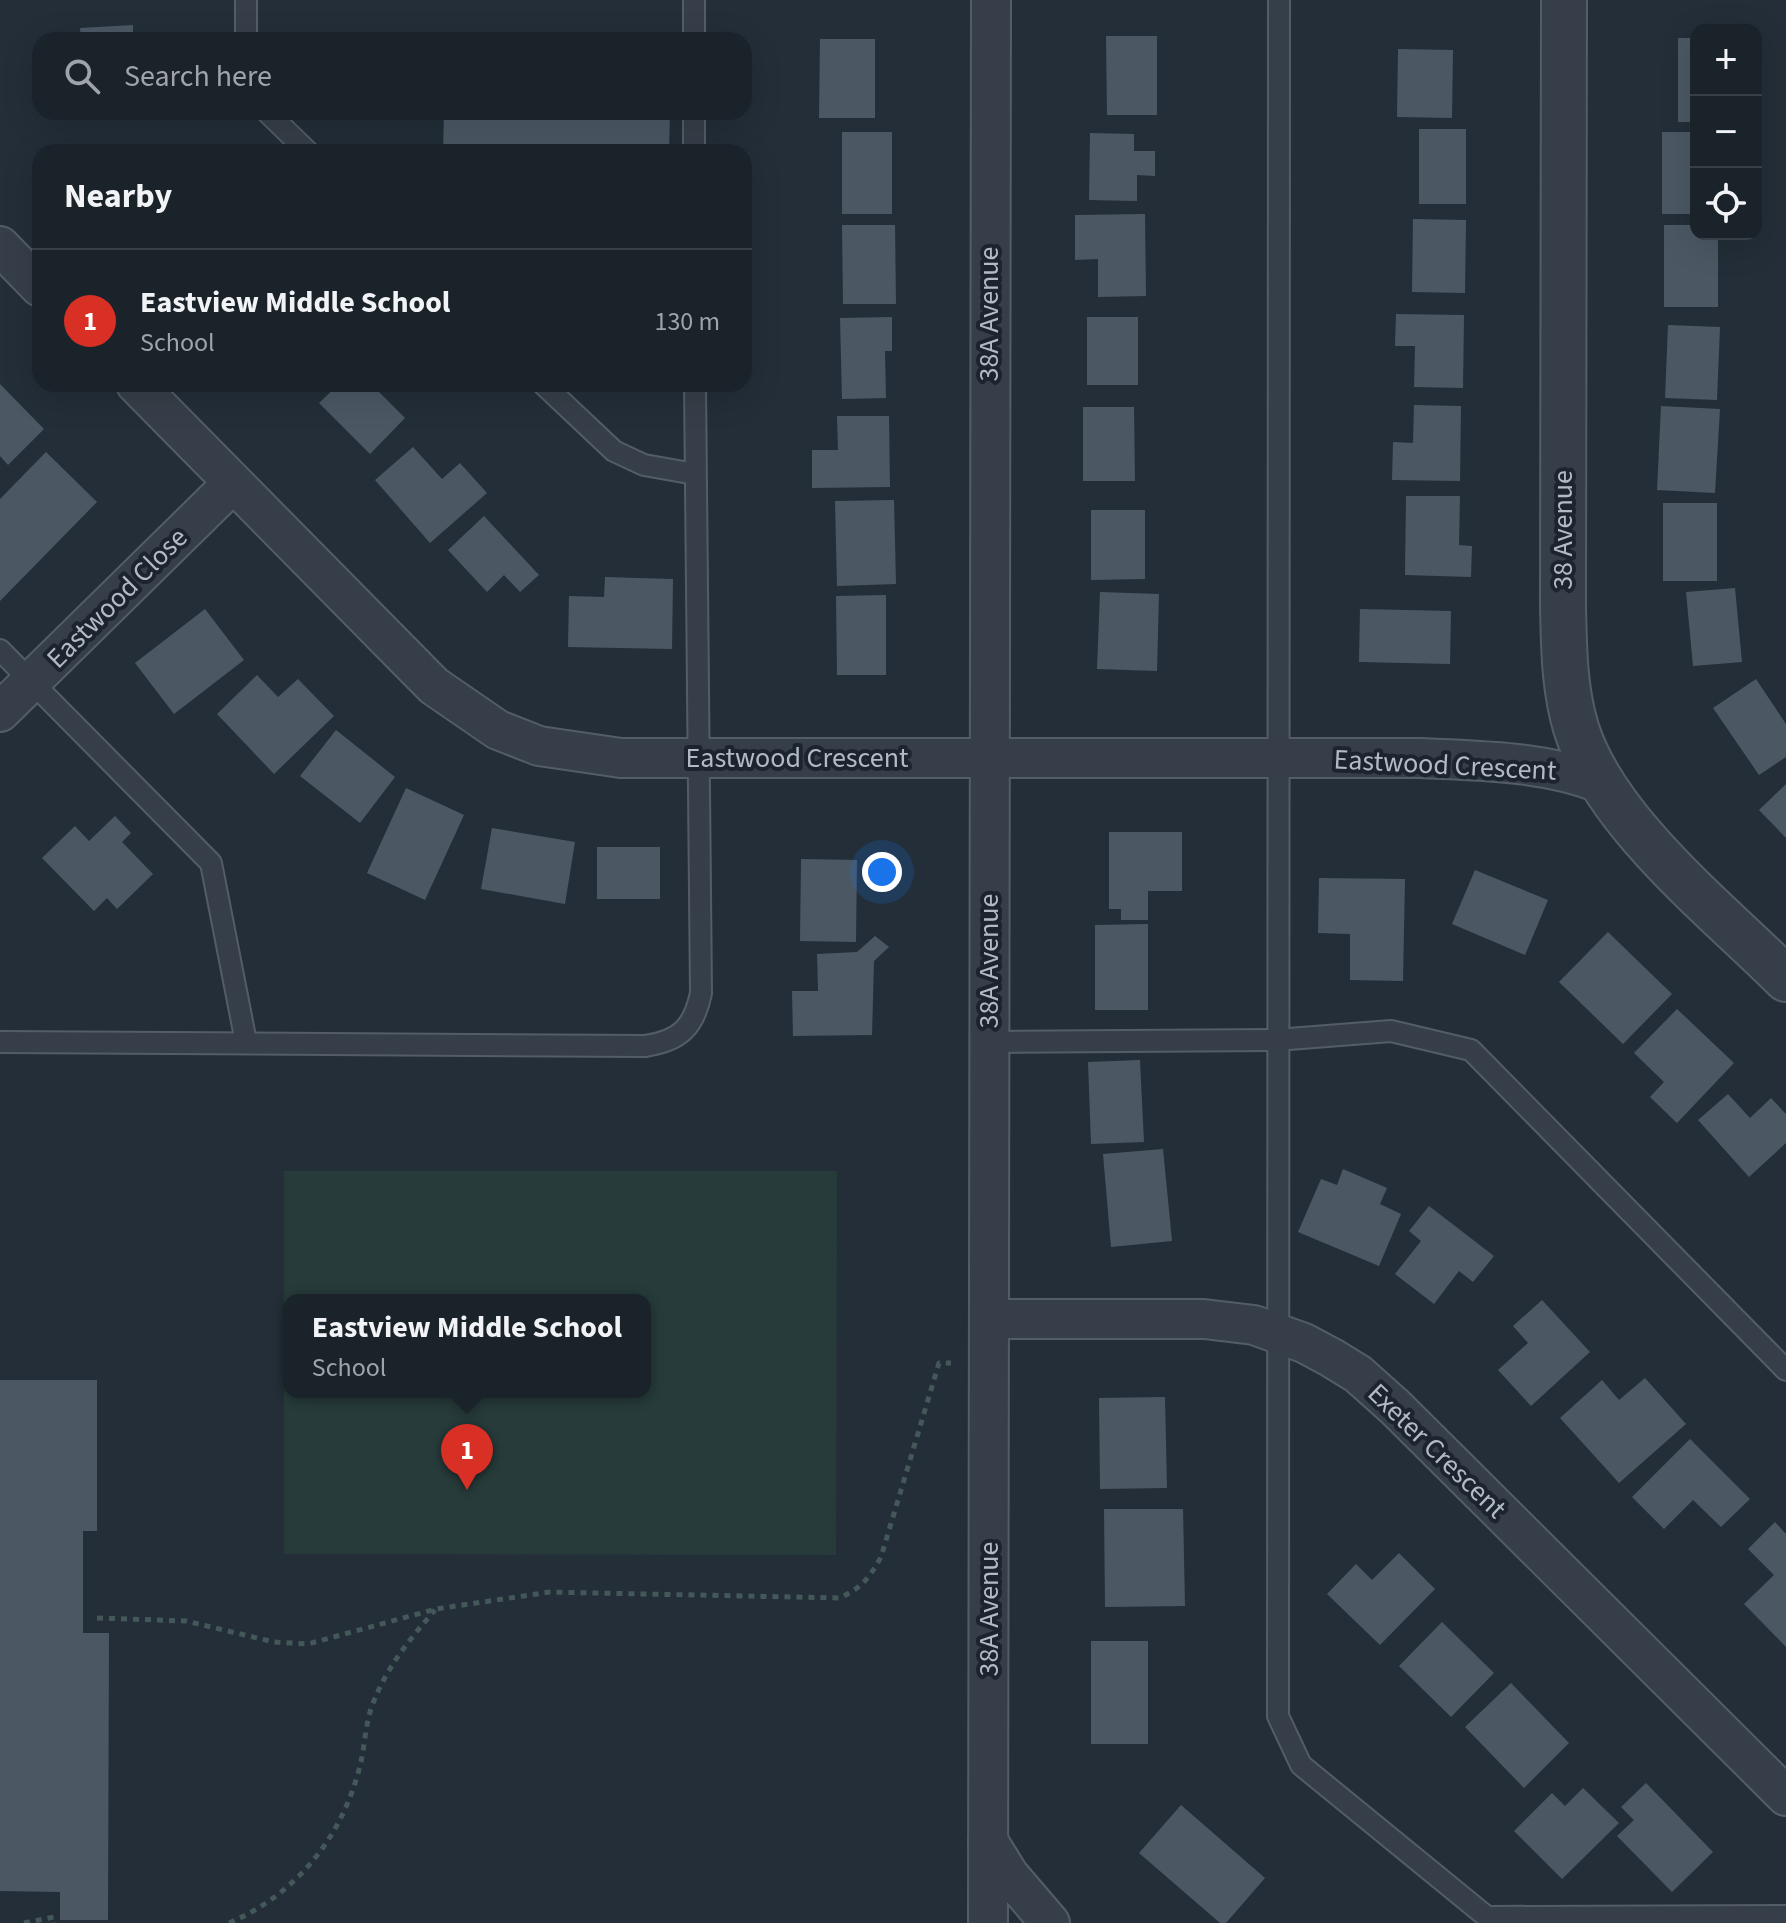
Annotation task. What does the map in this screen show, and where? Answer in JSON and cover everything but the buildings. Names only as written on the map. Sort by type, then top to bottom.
[{"type":"street","name":"38A Avenue","points":[[988,1923],[991,0]]},
{"type":"street","name":"38 Avenue","points":[[1564,0],[1564,645],[1569,701],[1576,729],[1600,783],[1649,843],[1786,979]]},
{"type":"street","points":[[0,246],[32,279]]},
{"type":"street","name":"Eastwood Crescent","points":[[144,392],[415,669],[498,730],[539,746],[621,758],[1278,758],[1498,763],[1560,770],[1600,783]]},
{"type":"street","name":"Eastwood Close","points":[[0,712],[233,483]]},
{"type":"street","name":"Exeter Crescent","points":[[990,1319],[1204,1319],[1276,1332],[1345,1366],[1395,1407],[1786,1796]]},
{"type":"street","points":[[988,1841],[1009,1875],[1050,1923]]},
{"type":"lane","points":[[246,0],[246,32]]},
{"type":"lane","points":[[694,0],[694,32]]},
{"type":"lane","points":[[1279,0],[1278,1716],[1301,1765],[1487,1917],[1786,1916]]},
{"type":"lane","points":[[275,120],[300,144]]},
{"type":"lane","points":[[694,120],[694,144]]},
{"type":"lane","points":[[551,392],[614,451],[644,465],[695,474]]},
{"type":"lane","points":[[0,1042],[645,1046],[668,1042],[686,1031],[696,1016],[701,993],[695,392]]},
{"type":"lane","points":[[0,650],[211,863],[246,1042]]},
{"type":"lane","points":[[989,1042],[1276,1040],[1391,1031],[1471,1050],[1786,1370]]},
{"type":"path","points":[[97,1618],[186,1621],[274,1642],[308,1644],[436,1609],[550,1592],[839,1598],[856,1591],[870,1577],[889,1537],[939,1363],[952,1363]]},
{"type":"path","points":[[229,1923],[261,1909],[294,1883],[328,1844],[348,1802],[360,1765],[371,1708],[389,1669],[436,1609]]},
{"type":"path","points":[[24,1923],[54,1917],[54,1923]]},
{"type":"green space","points":[[284,1171],[837,1171],[836,1555],[284,1554],[284,1398],[651,1398],[651,1294],[284,1294]]},
{"type":"place","name":"Eastview Middle School","points":[[467,1490]]}]
